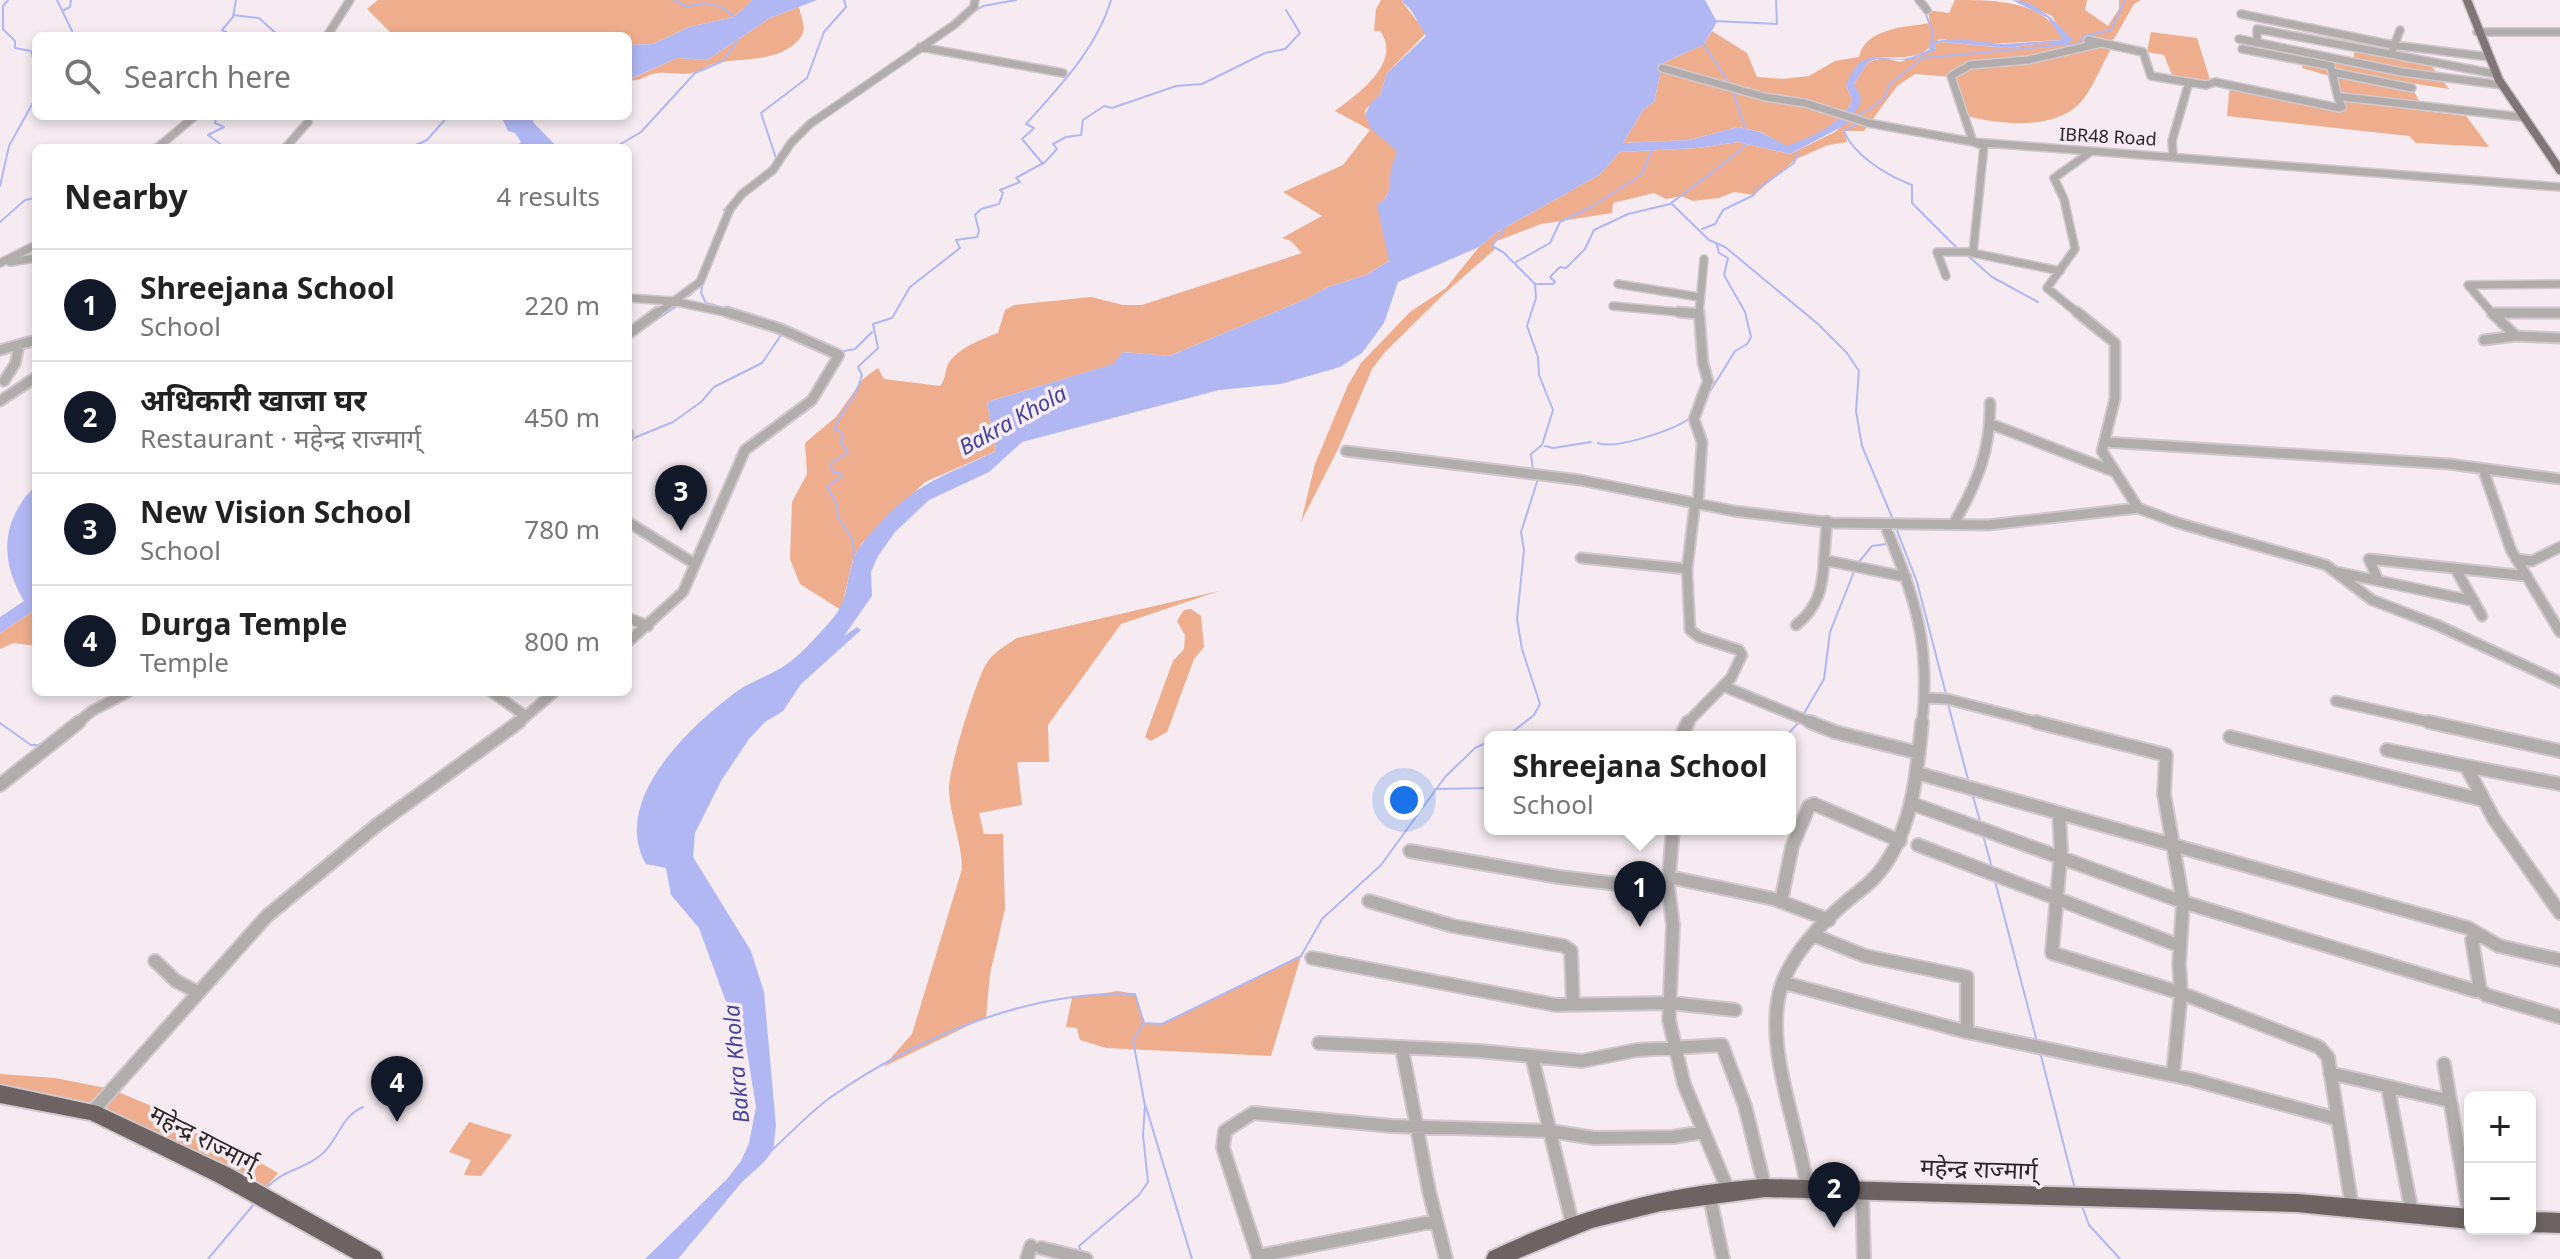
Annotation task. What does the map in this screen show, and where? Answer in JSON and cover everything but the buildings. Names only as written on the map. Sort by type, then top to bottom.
[{"type":"highway","name":"महेन्द्र राज्मार्ग्","points":[[0,1094],[92,1112],[223,1175],[373,1259]]},
{"type":"highway","name":"महेन्द्र राज्मार्ग्","points":[[1496,1259],[1573,1227],[1648,1204],[1728,1190],[1765,1188],[2352,1207],[2464,1218]]},
{"type":"highway","points":[[2536,1222],[2560,1223]]},
{"type":"main road","points":[[2466,0],[2502,85],[2560,170]]},
{"type":"street","points":[[330,32],[350,0]]},
{"type":"street","points":[[632,331],[675,302],[704,276],[719,231],[742,194],[773,170],[791,143],[810,124],[965,17],[974,7],[975,0]]},
{"type":"street","points":[[1919,0],[1927,10]]},
{"type":"street","points":[[2241,14],[2393,45],[2489,57]]},
{"type":"street","points":[[2257,43],[2257,29],[2496,74]]},
{"type":"street","points":[[2393,55],[2393,45],[2400,30]]},
{"type":"street","points":[[2088,40],[2143,52],[2151,76],[2206,85],[2215,82],[2339,108],[2342,107],[2325,43],[2327,31]]},
{"type":"street","points":[[2477,32],[2560,32]]},
{"type":"street","points":[[2239,39],[2371,65],[2502,85]]},
{"type":"street","points":[[1966,252],[1984,146],[1973,142],[1951,76],[1970,65],[2028,60],[2103,43]]},
{"type":"street","points":[[920,47],[1063,73]]},
{"type":"street","points":[[2242,49],[2412,88]]},
{"type":"street","points":[[2371,65],[2389,101]]},
{"type":"street","name":"IBR48 Road","points":[[1662,68],[1765,97],[1805,103],[1854,118],[1973,142],[2560,187]]},
{"type":"street","points":[[2173,155],[2172,141],[2189,82]]},
{"type":"street","points":[[2338,98],[2522,117]]},
{"type":"street","points":[[162,144],[190,120]]},
{"type":"street","points":[[289,144],[308,122]]},
{"type":"street","points":[[2089,153],[2054,178],[2065,203],[2075,249],[2047,288],[2115,343],[2113,418],[2102,451],[2138,508]]},
{"type":"street","points":[[2,262],[32,247]]},
{"type":"street","points":[[1946,276],[1937,252],[1966,252],[2060,271]]},
{"type":"street","points":[[2,262],[32,258]]},
{"type":"street","points":[[1683,731],[1689,716],[1723,686],[1742,655],[1739,650],[1699,637],[1690,630],[1687,569],[1702,442],[1694,419],[1708,381],[1703,363],[1699,314],[1704,259]]},
{"type":"street","points":[[1618,284],[1699,297]]},
{"type":"street","points":[[2516,336],[2468,285],[2560,284]]},
{"type":"street","points":[[632,298],[675,302],[762,323],[839,355],[812,400],[745,450],[678,600],[632,639]]},
{"type":"street","points":[[1613,306],[1699,314]]},
{"type":"street","points":[[2492,313],[2560,313]]},
{"type":"street","points":[[2484,340],[2516,336],[2560,338]]},
{"type":"street","points":[[0,350],[32,341]]},
{"type":"street","points":[[13,391],[2,381],[15,364],[19,346]]},
{"type":"street","points":[[0,401],[32,379]]},
{"type":"street","points":[[1954,523],[1987,462],[1990,403]]},
{"type":"street","points":[[1991,424],[2115,472]]},
{"type":"street","points":[[2105,442],[2449,464],[2559,480]]},
{"type":"street","points":[[1346,451],[1582,480],[1697,504],[1827,521],[1885,525],[2057,520],[2138,508],[2178,523],[2326,565],[2372,600],[2437,625],[2560,682]]},
{"type":"street","points":[[2483,469],[2516,559],[2557,617],[2560,632]]},
{"type":"street","points":[[1796,625],[1812,613],[1817,603],[1828,539],[1827,521]]},
{"type":"street","points":[[632,525],[695,564]]},
{"type":"street","points":[[1807,1187],[1779,1042],[1776,1015],[1778,996],[1795,960],[1813,935],[1872,881],[1900,841],[1913,804],[1926,698],[1925,651],[1906,577],[1885,525]]},
{"type":"street","points":[[2516,559],[2532,561],[2560,547]]},
{"type":"street","points":[[1581,558],[1687,569]]},
{"type":"street","points":[[2378,580],[2369,559],[2527,576]]},
{"type":"street","points":[[1824,560],[1906,577]]},
{"type":"street","points":[[2455,568],[2482,616]]},
{"type":"street","points":[[2335,572],[2474,601]]},
{"type":"street","points":[[632,620],[648,626]]},
{"type":"street","points":[[1723,686],[1835,732],[1919,753]]},
{"type":"street","points":[[0,785],[92,711],[120,696]]},
{"type":"street","points":[[498,696],[524,715]]},
{"type":"street","points":[[92,1112],[267,916],[377,825],[504,735],[549,696]]},
{"type":"street","points":[[1926,698],[1947,699],[2166,755],[2164,794],[2183,902],[2181,993],[2173,1075]]},
{"type":"street","points":[[2336,701],[2560,751]]},
{"type":"street","points":[[2230,737],[2483,800]]},
{"type":"street","points":[[2387,750],[2560,784]]},
{"type":"street","points":[[2466,766],[2483,800],[2560,913]]},
{"type":"street","points":[[1917,773],[2468,928],[2479,937],[2530,957],[2560,960]]},
{"type":"street","points":[[1781,902],[1792,847],[1809,806],[1814,804],[1835,812],[1900,841]]},
{"type":"street","points":[[1913,804],[2183,902],[2418,975],[2480,990],[2486,995],[2560,1017]]},
{"type":"street","points":[[2059,815],[2061,856],[2054,898],[2052,953],[2181,993],[2319,1047],[2328,1057],[2352,1207]]},
{"type":"street","points":[[1672,835],[1668,884],[1673,925],[1669,1020],[1684,1084],[1728,1190]]},
{"type":"street","points":[[1918,845],[2180,946]]},
{"type":"street","points":[[1410,851],[1559,877],[1668,884],[1781,902],[1811,910],[1829,920]]},
{"type":"street","points":[[1369,901],[1453,926],[1564,946],[1571,951],[1573,1004]]},
{"type":"street","points":[[1813,935],[1865,956],[1967,977],[1967,1032]]},
{"type":"street","points":[[2479,937],[2472,940],[2480,990]]},
{"type":"street","points":[[1312,958],[1556,1005],[1671,1003],[1735,1010]]},
{"type":"street","points":[[155,961],[176,981],[197,992]]},
{"type":"street","points":[[1785,983],[1967,1032],[2173,1075],[2337,1119]]},
{"type":"street","points":[[1319,1043],[1479,1051],[1582,1061],[1675,1047],[1722,1045],[1745,1106],[1765,1188]]},
{"type":"street","points":[[1402,1049],[1446,1259]]},
{"type":"street","points":[[1532,1057],[1573,1227]]},
{"type":"street","points":[[2444,1064],[2464,1184]]},
{"type":"street","points":[[2330,1073],[2450,1101]]},
{"type":"street","points":[[2388,1088],[2412,1213]]},
{"type":"street","points":[[1436,1221],[1259,1258],[1223,1148],[1225,1131],[1253,1113],[1417,1126],[1551,1131],[1594,1138],[1673,1137],[1703,1132]]},
{"type":"street","points":[[1862,1189],[1864,1259]]},
{"type":"street","points":[[1709,1193],[1723,1259]]},
{"type":"street","points":[[1033,1251],[1086,1259]]},
{"type":"shaded area","points":[[378,0],[752,0],[734,17],[689,27],[653,44],[632,45],[632,32],[390,32],[367,9]]},
{"type":"shaded area","points":[[1381,0],[1401,0],[1426,33],[1387,73],[1380,95],[1365,110],[1365,115],[1398,151],[1390,188],[1378,205],[1390,260],[1366,275],[1328,287],[1169,356],[1123,352],[1114,364],[987,402],[996,451],[925,482],[862,543],[853,559],[841,610],[800,584],[790,559],[792,502],[807,474],[805,443],[836,417],[863,379],[878,368],[884,379],[940,386],[950,361],[966,348],[998,333],[1005,310],[1014,305],[1091,297],[1123,305],[1142,305],[1302,253],[1291,241],[1282,238],[1322,216],[1283,192],[1343,165],[1370,130],[1335,111],[1355,96],[1382,65],[1386,43],[1380,31],[1374,31],[1376,9]]},
{"type":"shaded area","points":[[1955,0],[2002,2],[2032,10],[2056,27],[2064,40],[1985,44],[1939,39],[1931,47],[1914,55],[1867,59],[1846,85],[1852,100],[1841,117],[1825,130],[1787,147],[1761,132],[1738,127],[1689,140],[1623,143],[1643,110],[1654,102],[1663,63],[1703,45],[1712,31],[1747,53],[1757,77],[1783,79],[1809,76],[1835,61],[1859,57],[1869,40],[1878,35],[1930,23],[1928,10],[1949,13]]},
{"type":"shaded area","points":[[2018,0],[2087,0],[2085,10],[2108,26],[2119,9],[2119,0],[2141,0],[2134,4],[2114,39],[2105,42],[2113,45],[2093,84],[2084,99],[2068,113],[2040,122],[2025,123],[1966,116],[1951,77],[1915,74],[1897,86],[1864,131],[1844,131],[1847,142],[1828,145],[1796,159],[1754,195],[1734,192],[1719,198],[1693,201],[1681,196],[1666,199],[1654,193],[1613,203],[1612,213],[1541,224],[1494,242],[1492,246],[1495,249],[1444,294],[1372,369],[1338,449],[1301,522],[1315,464],[1348,385],[1361,363],[1410,312],[1446,288],[1479,247],[1497,232],[1599,175],[1620,152],[1698,148],[1738,142],[1790,154],[1835,132],[1851,118],[1854,84],[1868,62],[1883,58],[1900,62],[1936,49],[1933,45],[1942,42],[2007,48],[2043,43],[2069,44],[2052,16]]},
{"type":"shaded area","points":[[799,7],[803,34],[792,46],[771,56],[713,64],[692,73],[658,73],[632,80],[677,58],[707,60],[770,18]]},
{"type":"shaded area","points":[[2151,32],[2197,38],[2211,83],[2174,80],[2164,55],[2147,52]]},
{"type":"shaded area","points":[[2368,40],[2400,46],[2403,55],[2426,59],[2449,89],[2410,83],[2424,111],[2466,116],[2489,147],[2416,143],[2409,136],[2227,116],[2230,85],[2339,108],[2333,77],[2302,68],[2303,61],[2331,65],[2329,56],[2354,61],[2354,48],[2346,41],[2367,45]]},
{"type":"shaded area","points":[[1219,591],[1121,624],[1048,725],[1049,762],[1017,762],[1022,805],[979,813],[984,834],[1003,834],[1005,909],[990,974],[986,1017],[883,1067],[912,1034],[962,869],[950,800],[950,780],[969,708],[988,661],[1017,638]]},
{"type":"shaded area","points":[[1191,609],[1201,616],[1204,647],[1194,659],[1167,732],[1151,741],[1145,737],[1173,661],[1184,649],[1185,635],[1177,621],[1184,610]]},
{"type":"shaded area","points":[[32,612],[32,645],[13,643],[0,649],[0,633]]},
{"type":"shaded area","points":[[1301,956],[1271,1056],[1106,1048],[1080,1040],[1077,1028],[1066,1027],[1072,998],[1118,991],[1135,994],[1144,1023],[1162,1024]]},
{"type":"shaded area","points":[[0,1074],[55,1078],[111,1089],[187,1121],[278,1173],[265,1188],[118,1124],[0,1094]]},
{"type":"shaded area","points":[[469,1122],[512,1135],[481,1176],[464,1175],[471,1160],[449,1152]]},
{"type":"water","points":[[752,0],[817,0],[770,18],[707,60],[677,58],[632,78],[632,45],[653,44],[689,27],[734,17]]},
{"type":"water","name":"Bakra Khola","points":[[1401,0],[1705,0],[1717,22],[1703,45],[1663,63],[1654,102],[1643,110],[1623,143],[1689,140],[1738,127],[1760,132],[1787,146],[1825,129],[1841,117],[1852,100],[1846,85],[1856,67],[1866,59],[1910,57],[1929,50],[1931,41],[1959,39],[2002,44],[2063,40],[2048,18],[2012,0],[2038,8],[2072,39],[2069,44],[2059,46],[2043,43],[2007,48],[1942,42],[1934,45],[1936,50],[1911,60],[1877,59],[1868,62],[1854,84],[1861,97],[1860,105],[1845,125],[1790,154],[1738,142],[1698,148],[1620,152],[1599,175],[1497,232],[1479,247],[1398,282],[1384,323],[1362,353],[1340,367],[1281,384],[1219,390],[1022,442],[989,472],[929,500],[895,532],[878,556],[871,572],[872,596],[844,636],[857,627],[861,630],[801,684],[783,711],[765,722],[749,739],[721,781],[695,833],[693,857],[751,951],[764,992],[776,1126],[773,1150],[765,1161],[742,1182],[678,1259],[645,1259],[727,1179],[741,1161],[749,1143],[756,1107],[743,1026],[725,999],[699,928],[671,895],[666,868],[646,864],[638,840],[638,815],[646,791],[677,745],[697,725],[742,688],[790,662],[828,624],[840,608],[859,549],[893,510],[933,481],[996,451],[987,402],[1113,364],[1123,352],[1169,356],[1328,287],[1366,275],[1389,261],[1377,205],[1388,193],[1397,151],[1371,129],[1365,115],[1370,104],[1380,95],[1387,73],[1426,36],[1411,10]]},
{"type":"water","points":[[503,120],[533,120],[554,144],[519,144],[521,142],[515,133],[508,131]]},
{"type":"water","points":[[32,490],[32,612],[0,633],[0,617],[24,601],[11,571],[8,542],[10,527]]},
{"type":"waterway","points":[[8,0],[3,6],[3,29],[15,41],[15,48],[31,51],[32,54]]},
{"type":"waterway","points":[[57,0],[72,31]]},
{"type":"waterway","points":[[64,10],[70,7],[71,0]]},
{"type":"waterway","points":[[233,15],[236,0]]},
{"type":"waterway","points":[[674,0],[687,7],[712,4],[735,17]]},
{"type":"waterway","points":[[770,169],[776,158],[761,113],[807,78],[824,32],[846,7],[844,0]]},
{"type":"waterway","points":[[972,13],[983,6],[1016,0]]},
{"type":"waterway","points":[[1042,163],[1022,139],[1034,128],[1026,124],[1087,51],[1111,0]]},
{"type":"waterway","points":[[1715,21],[1777,24],[1776,0]]},
{"type":"waterway","points":[[2069,44],[2077,45],[2084,36],[2111,30],[2125,0]]},
{"type":"waterway","points":[[1042,163],[1057,149],[1053,144],[1066,137],[1081,135],[1083,120],[1104,106],[1112,108],[1176,86],[1202,84],[1265,53],[1285,49],[1300,33],[1286,10]]},
{"type":"waterway","points":[[1925,12],[1933,33],[1931,41]]},
{"type":"waterway","points":[[226,32],[222,30],[233,15]]},
{"type":"waterway","points":[[233,15],[259,18],[275,32]]},
{"type":"waterway","points":[[621,144],[641,132],[695,73],[723,61],[738,40]]},
{"type":"waterway","points":[[1704,45],[1729,83]]},
{"type":"waterway","points":[[1858,116],[1883,100],[1889,85],[1922,58],[2052,46]]},
{"type":"waterway","points":[[1732,89],[1745,128]]},
{"type":"waterway","points":[[0,186],[9,146],[32,104]]},
{"type":"waterway","points":[[216,120],[215,123],[224,127],[208,135],[220,144]]},
{"type":"waterway","points":[[418,144],[427,140],[444,120]]},
{"type":"waterway","points":[[1859,123],[1844,131],[1855,149],[1883,171],[1912,185],[1912,203],[1958,249]]},
{"type":"waterway","points":[[155,144],[167,135]]},
{"type":"waterway","points":[[1748,142],[1671,203],[1709,240],[1725,247],[1818,324],[1847,353],[1859,371],[1856,411],[1862,446],[1894,522]]},
{"type":"waterway","points":[[777,157],[785,146]]},
{"type":"waterway","points":[[1516,262],[1550,243],[1560,222],[1591,207],[1641,175],[1652,150]]},
{"type":"waterway","points":[[1702,229],[1715,224],[1723,210],[1754,195],[1756,190],[1794,163],[1798,152]]},
{"type":"waterway","points":[[854,561],[853,540],[838,517],[837,504],[827,487],[842,476],[839,472],[833,472],[830,464],[848,452],[840,441],[843,439],[841,432],[834,429],[859,384],[862,375],[858,367],[878,348],[873,324],[892,318],[910,287],[960,248],[956,240],[977,237],[979,231],[975,215],[981,209],[999,204],[1003,193],[1000,190],[1020,182],[1016,178],[1042,163]]},
{"type":"waterway","points":[[724,210],[740,192]]},
{"type":"waterway","points":[[0,222],[25,200],[32,199]]},
{"type":"waterway","points":[[1535,284],[1553,284],[1555,282],[1550,277],[1560,267],[1566,268],[1585,249],[1594,230],[1628,214],[1670,204]]},
{"type":"waterway","points":[[1506,226],[1492,246],[1503,252],[1535,284]]},
{"type":"waterway","points":[[689,296],[705,280],[722,237]]},
{"type":"waterway","points":[[1709,393],[1735,351],[1747,344],[1751,337],[1745,312],[1724,275],[1728,258],[1719,253],[1717,245]]},
{"type":"waterway","points":[[1967,255],[1992,277],[2038,302]]},
{"type":"waterway","points":[[1533,470],[1531,454],[1542,445],[1553,410],[1539,375],[1538,357],[1527,326],[1536,298],[1535,284]]},
{"type":"waterway","points":[[702,287],[701,293],[706,303],[725,308]]},
{"type":"waterway","points":[[645,327],[677,306]]},
{"type":"waterway","points":[[839,352],[855,349],[872,332]]},
{"type":"waterway","points":[[632,439],[673,422],[701,402],[714,387],[762,363],[781,335]]},
{"type":"waterway","points":[[1598,443],[1617,444],[1644,438],[1690,418]]},
{"type":"waterway","points":[[1545,446],[1553,448],[1591,442]]},
{"type":"waterway","points":[[1514,731],[1534,715],[1540,704],[1522,649],[1517,619],[1524,550],[1521,532],[1538,479]]},
{"type":"waterway","points":[[1896,528],[1917,582],[1946,694]]},
{"type":"waterway","points":[[1858,563],[1872,546],[1887,544]]},
{"type":"waterway","points":[[1803,715],[1824,679],[1830,632],[1855,569]]},
{"type":"waterway","points":[[0,723],[31,745],[41,745],[84,711],[110,696]]},
{"type":"waterway","points":[[1948,704],[1969,783]]},
{"type":"waterway","points":[[1791,731],[1800,721]]},
{"type":"waterway","points":[[1436,789],[1475,748],[1484,744]]},
{"type":"waterway","points":[[7,772],[40,746]]},
{"type":"waterway","points":[[1436,789],[1484,788]]},
{"type":"waterway","points":[[1144,1023],[1162,1024],[1301,956],[1322,919],[1381,865],[1436,789]]},
{"type":"waterway","points":[[1972,793],[1980,821]]},
{"type":"waterway","points":[[1983,835],[1992,868]]},
{"type":"waterway","points":[[1995,881],[2037,1042]]},
{"type":"waterway","points":[[772,1150],[823,1103],[864,1075],[937,1037],[976,1022],[1055,1000],[1135,994],[1144,1023]]},
{"type":"waterway","points":[[1081,1252],[1079,1246],[1139,1195],[1148,1182],[1143,1135],[1145,1106],[1133,1040],[1144,1023]]},
{"type":"waterway","points":[[2040,1052],[2075,1189]]},
{"type":"waterway","points":[[266,1188],[321,1155],[349,1117],[363,1107]]},
{"type":"waterway","points":[[1146,1107],[1192,1259]]},
{"type":"waterway","points":[[208,1259],[254,1204]]},
{"type":"waterway","points":[[2082,1206],[2089,1225],[2120,1259]]},
{"type":"place","name":"New Vision School","points":[[681,531]]},
{"type":"place","name":"Shreejana School","points":[[1640,927]]},
{"type":"place","name":"Durga Temple","points":[[397,1122]]},
{"type":"place","name":"अधिकारी खाजा घर","points":[[1834,1228]]}]
